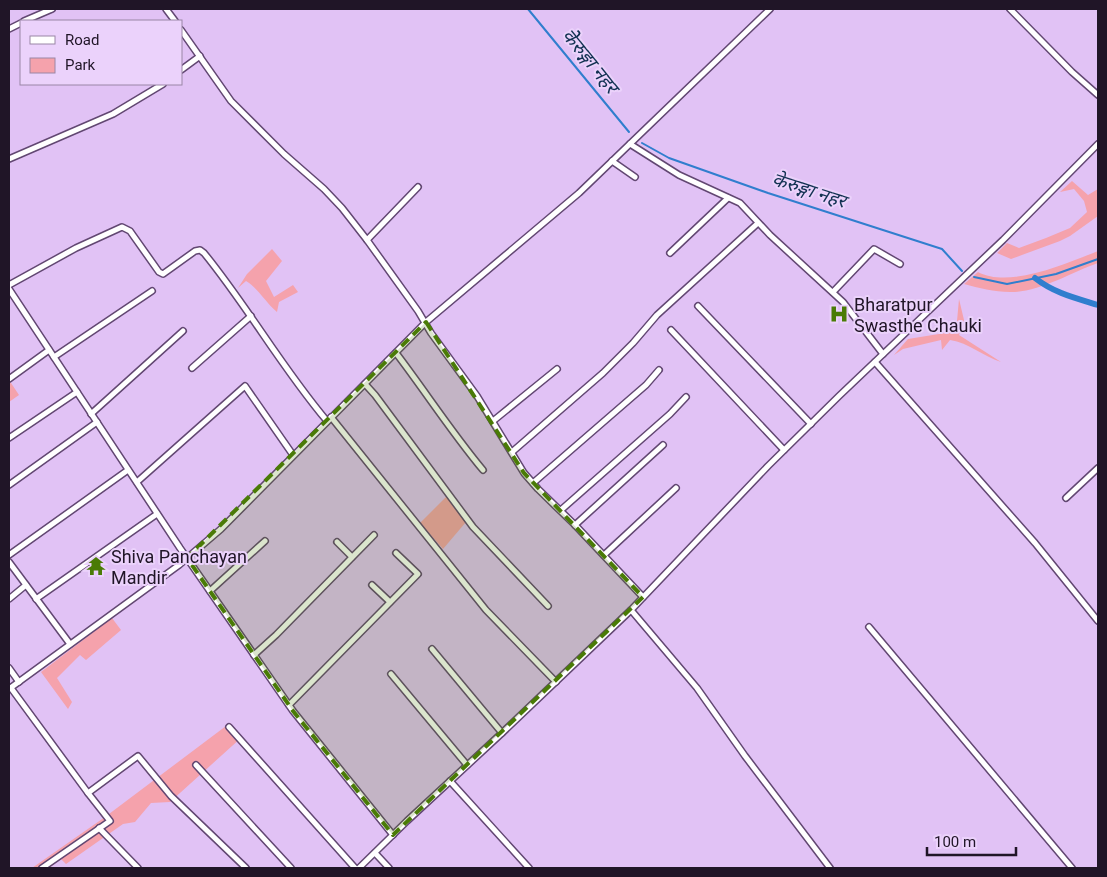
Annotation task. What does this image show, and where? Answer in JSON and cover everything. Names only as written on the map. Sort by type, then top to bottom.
[{"type":"street","points":[[27,20],[52,9]]},
{"type":"street","points":[[166,9],[174,20]]},
{"type":"street","points":[[42,868],[110,821],[10,688],[187,558],[221,529],[426,322],[579,193],[770,9]]},
{"type":"street","points":[[1010,9],[1072,72],[1098,95]]},
{"type":"street","points":[[182,31],[231,101],[284,154],[324,189],[342,208],[367,240],[426,322],[430,333],[477,396],[524,473],[643,597]]},
{"type":"street","points":[[182,69],[200,56]]},
{"type":"street","points":[[9,159],[113,114],[161,85]]},
{"type":"street","points":[[630,144],[679,175],[740,203],[770,235],[843,302],[883,354]]},
{"type":"street","points":[[359,868],[631,610],[784,450],[1003,240],[1098,144]]},
{"type":"street","points":[[612,160],[635,177]]},
{"type":"street","points":[[367,240],[418,187]]},
{"type":"street","points":[[670,253],[728,198]]},
{"type":"street","points":[[512,452],[603,373],[633,344],[657,315],[758,223]]},
{"type":"street","points":[[9,284],[76,248],[122,227],[130,231],[159,272],[163,274],[196,251],[204,252],[232,286],[310,401],[329,419],[486,610],[556,682]]},
{"type":"street","points":[[833,292],[874,249],[900,264]]},
{"type":"street","points":[[9,289],[187,558],[289,705],[393,835]]},
{"type":"street","points":[[54,357],[152,291]]},
{"type":"street","points":[[698,306],[811,424]]},
{"type":"street","points":[[192,368],[251,316]]},
{"type":"street","points":[[671,330],[784,450]]},
{"type":"street","points":[[92,414],[182,331]]},
{"type":"street","points":[[9,378],[49,350]]},
{"type":"street","points":[[396,353],[483,470]]},
{"type":"street","points":[[875,362],[1035,543],[1098,621]]},
{"type":"street","points":[[493,421],[557,369]]},
{"type":"street","points":[[533,483],[646,384],[659,370]]},
{"type":"street","points":[[364,384],[376,395],[473,527],[548,606]]},
{"type":"street","points":[[137,482],[245,386],[293,455]]},
{"type":"street","points":[[9,438],[77,392]]},
{"type":"street","points":[[561,510],[670,414],[686,397]]},
{"type":"street","points":[[9,485],[96,422]]},
{"type":"street","points":[[575,525],[663,445]]},
{"type":"street","points":[[1066,498],[1098,468]]},
{"type":"street","points":[[9,555],[128,470]]},
{"type":"street","points":[[604,555],[676,488]]},
{"type":"street","points":[[36,599],[158,514]]},
{"type":"street","points":[[254,655],[374,535]]},
{"type":"street","points":[[210,591],[265,541]]},
{"type":"street","points":[[337,542],[352,557]]},
{"type":"street","points":[[289,705],[418,574],[396,553]]},
{"type":"street","points":[[9,562],[70,644]]},
{"type":"street","points":[[9,598],[26,585]]},
{"type":"street","points":[[372,585],[390,602]]},
{"type":"street","points":[[631,610],[697,688],[745,756],[830,868]]},
{"type":"street","points":[[869,628],[1072,868]]},
{"type":"street","points":[[432,649],[502,734]]},
{"type":"street","points":[[9,668],[19,682]]},
{"type":"street","points":[[391,674],[467,765]]},
{"type":"street","points":[[229,727],[355,868]]},
{"type":"street","points":[[88,792],[138,756],[170,796],[246,868]]},
{"type":"street","points":[[196,766],[291,868]]},
{"type":"street","points":[[450,781],[529,868]]},
{"type":"street","points":[[99,828],[138,868]]},
{"type":"street","points":[[375,853],[389,868]]},
{"type":"highlighted area","points":[[426,322],[524,473],[643,597],[393,835],[293,711],[187,558]]},
{"type":"green space","points":[[1072,181],[1088,195],[1098,189],[1098,216],[1060,241],[1011,259],[997,253],[1007,243],[1019,248],[1070,228],[1087,212],[1084,201],[1074,189],[1060,192]]},
{"type":"green space","points":[[272,249],[282,261],[266,281],[274,297],[293,285],[298,292],[279,302],[277,312],[246,281],[238,288],[247,274]]},
{"type":"green space","points":[[1098,251],[1098,263],[1032,289],[1004,292],[964,284],[978,272],[1006,278],[1022,276],[1055,267]]},
{"type":"green space","points":[[959,299],[964,320],[959,335],[1001,362],[950,340],[942,350],[941,340],[903,349],[894,355],[908,339],[945,333],[957,321]]},
{"type":"green space","points":[[9,380],[19,395],[9,402]]},
{"type":"green space","points":[[448,495],[468,517],[466,522],[443,549],[420,523]]},
{"type":"green space","points":[[112,618],[121,630],[86,660],[80,655],[57,678],[72,702],[68,709],[41,672]]},
{"type":"green space","points":[[230,723],[242,737],[170,802],[151,803],[135,822],[123,824],[66,864],[61,859],[49,868],[32,868],[105,817]]},
{"type":"waterway","name":"केेरुङ्गा नहर","points":[[528,9],[629,132]]},
{"type":"waterway","name":"केरुङ्गा नहर","points":[[642,143],[669,158],[768,193],[942,249],[962,271]]},
{"type":"waterway","points":[[974,277],[1007,284],[1056,274],[1098,259]]},
{"type":"waterway","points":[[1035,278],[1057,291],[1098,305]]},
{"type":"place","name":"Bharatpur Swasthe Chauki","points":[[839,314]]},
{"type":"place","name":"Shiva Panchayan Mandir","points":[[96,566]]}]
